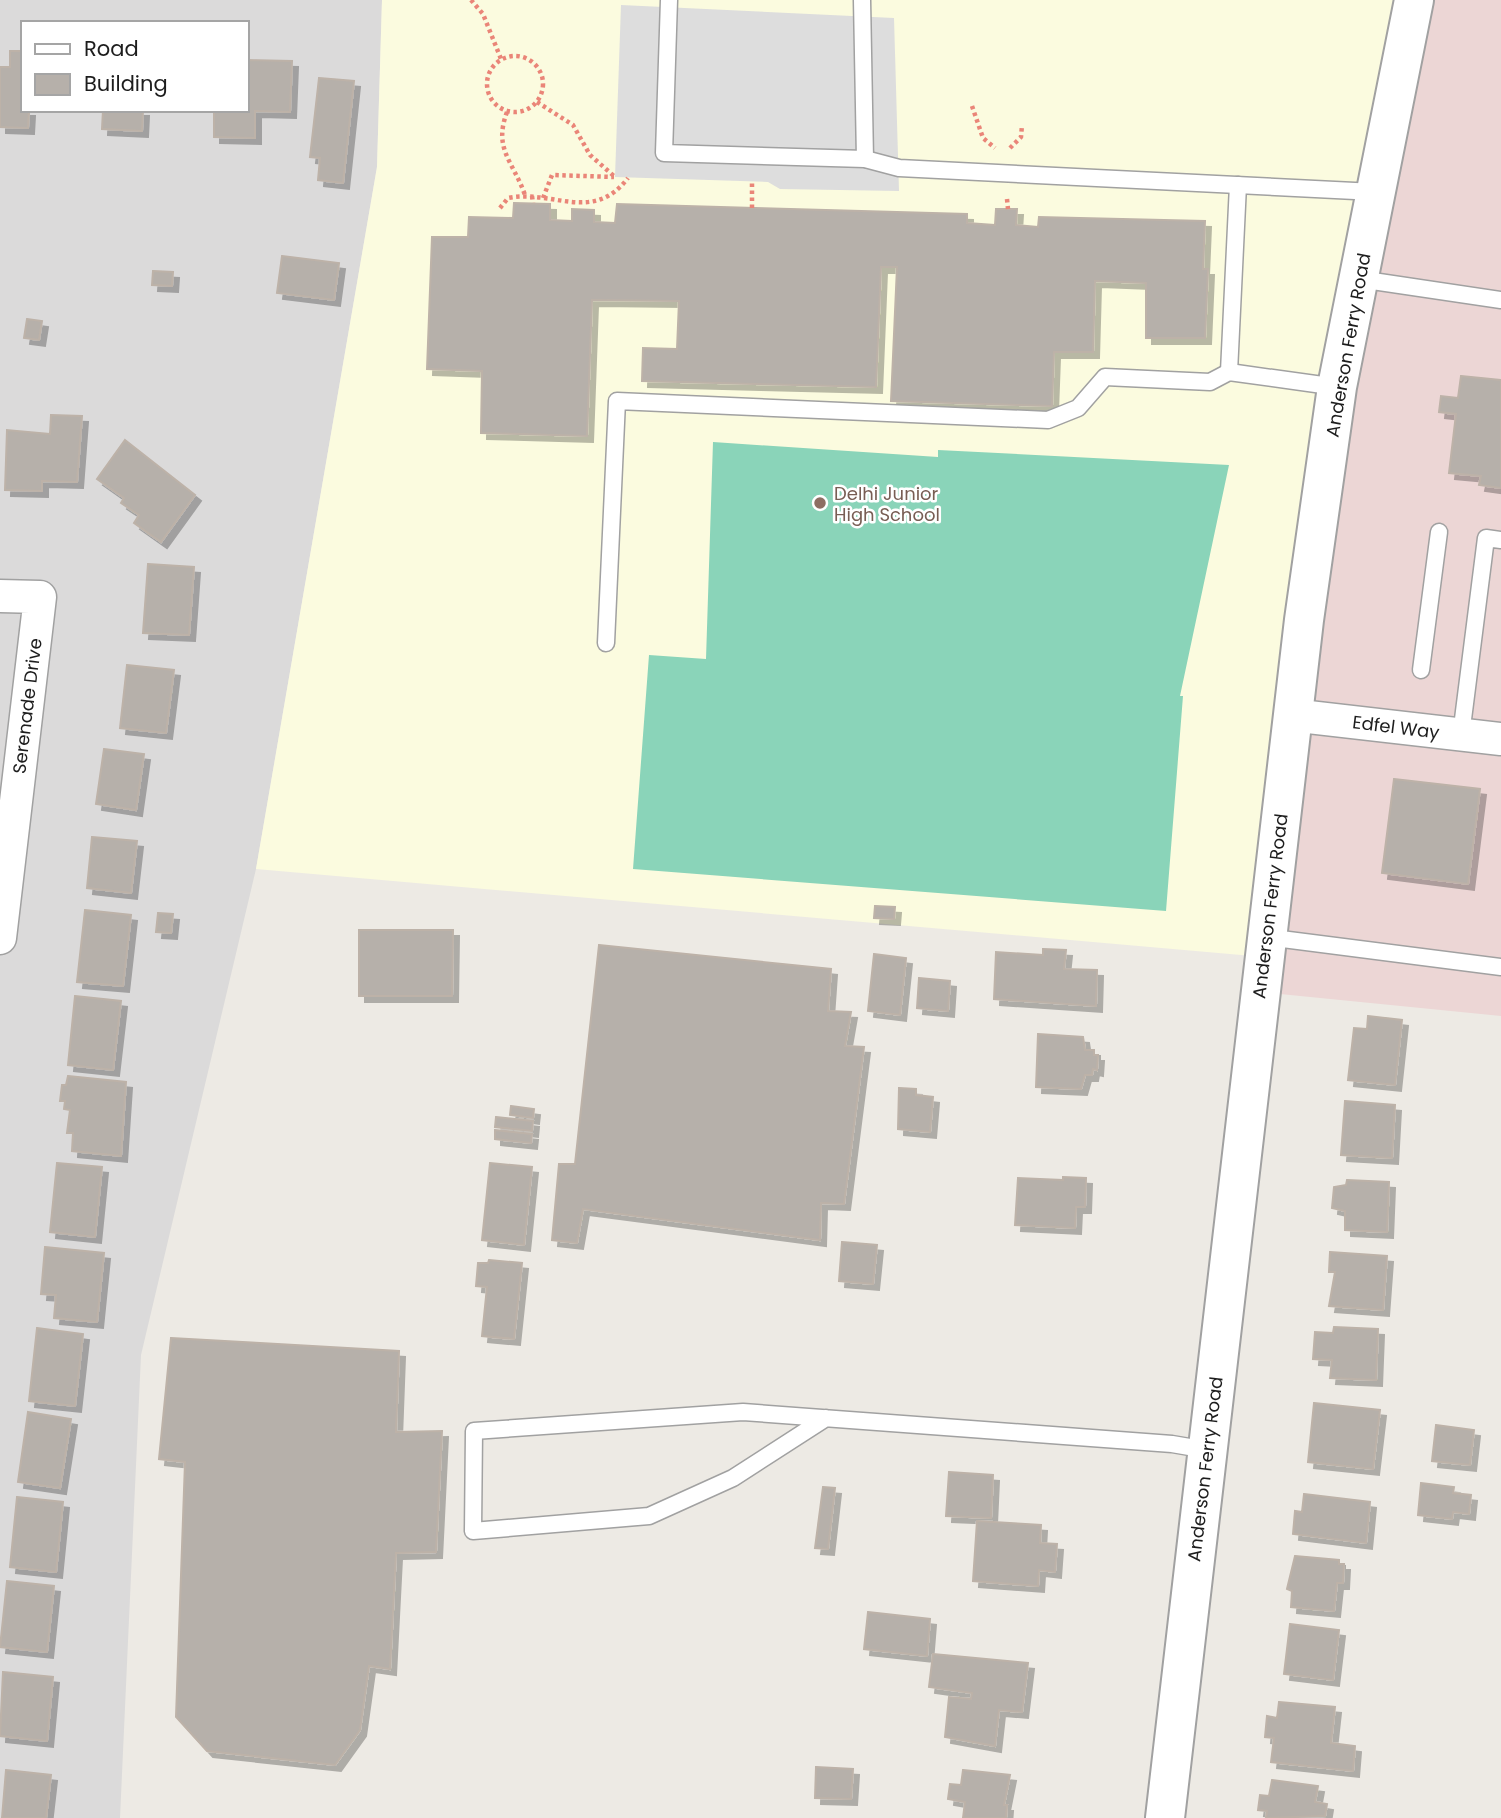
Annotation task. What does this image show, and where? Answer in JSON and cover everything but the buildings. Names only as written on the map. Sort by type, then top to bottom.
[{"type":"street","name":"Anderson Ferry Road","points":[[1165,1818],[1292,715],[1337,387],[1414,0]]},
{"type":"street","name":"Serenade Drive","points":[[0,596],[40,597],[0,938]]},
{"type":"street","name":"Edfel Way","points":[[1292,715],[1501,739]]},
{"type":"lane","points":[[669,0],[664,153],[865,159],[899,168],[1377,192]]},
{"type":"lane","points":[[862,0],[865,159]]},
{"type":"lane","points":[[1229,372],[1238,185]]},
{"type":"lane","points":[[1359,279],[1501,300]]},
{"type":"lane","points":[[606,643],[617,401],[1048,420],[1078,408],[1105,377],[1210,382],[1229,372],[1337,387]]},
{"type":"lane","points":[[1421,670],[1439,532]]},
{"type":"lane","points":[[1461,734],[1486,538],[1501,540]]},
{"type":"lane","points":[[1266,937],[1501,967]]},
{"type":"lane","points":[[826,1418],[733,1478],[649,1516],[473,1531],[474,1431],[743,1412],[826,1418],[1172,1444],[1207,1450]]},
{"type":"path","points":[[471,0],[483,14],[501,59]]},
{"type":"path","points":[[520,56],[537,66],[543,84],[537,102],[524,111],[507,112],[499,108],[487,92],[488,73],[501,59],[520,56]]},
{"type":"path","points":[[537,102],[573,125],[590,155],[615,177],[552,175],[543,198]]},
{"type":"path","points":[[972,106],[983,138],[994,148],[1009,149],[1021,137],[1022,125]]},
{"type":"path","points":[[507,112],[500,131],[504,153],[518,173],[525,195]]},
{"type":"path","points":[[500,208],[508,198],[525,195],[568,203],[594,202],[612,195],[628,178]]},
{"type":"path","points":[[752,182],[752,208]]},
{"type":"path","points":[[533,196],[533,204]]},
{"type":"path","points":[[1007,199],[1008,209]]},
{"type":"shaded area","points":[[0,0],[382,0],[377,167],[256,869],[141,1355],[120,1818],[0,1818]]},
{"type":"shaded area","name":"Delhi Junior High School","points":[[382,0],[1414,0],[1264,957],[256,869],[377,167]]},
{"type":"shaded area","points":[[1414,0],[1501,0],[1501,1016],[1260,992]]},
{"type":"shaded area","points":[[621,5],[894,18],[899,191],[780,189],[768,182],[615,177]]},
{"type":"green space","points":[[713,442],[938,457],[938,450],[1229,465],[1180,696],[1183,696],[1166,911],[633,869],[649,655],[706,659]]},
{"type":"place","name":"Delhi Junior High School","points":[[820,503]]}]
